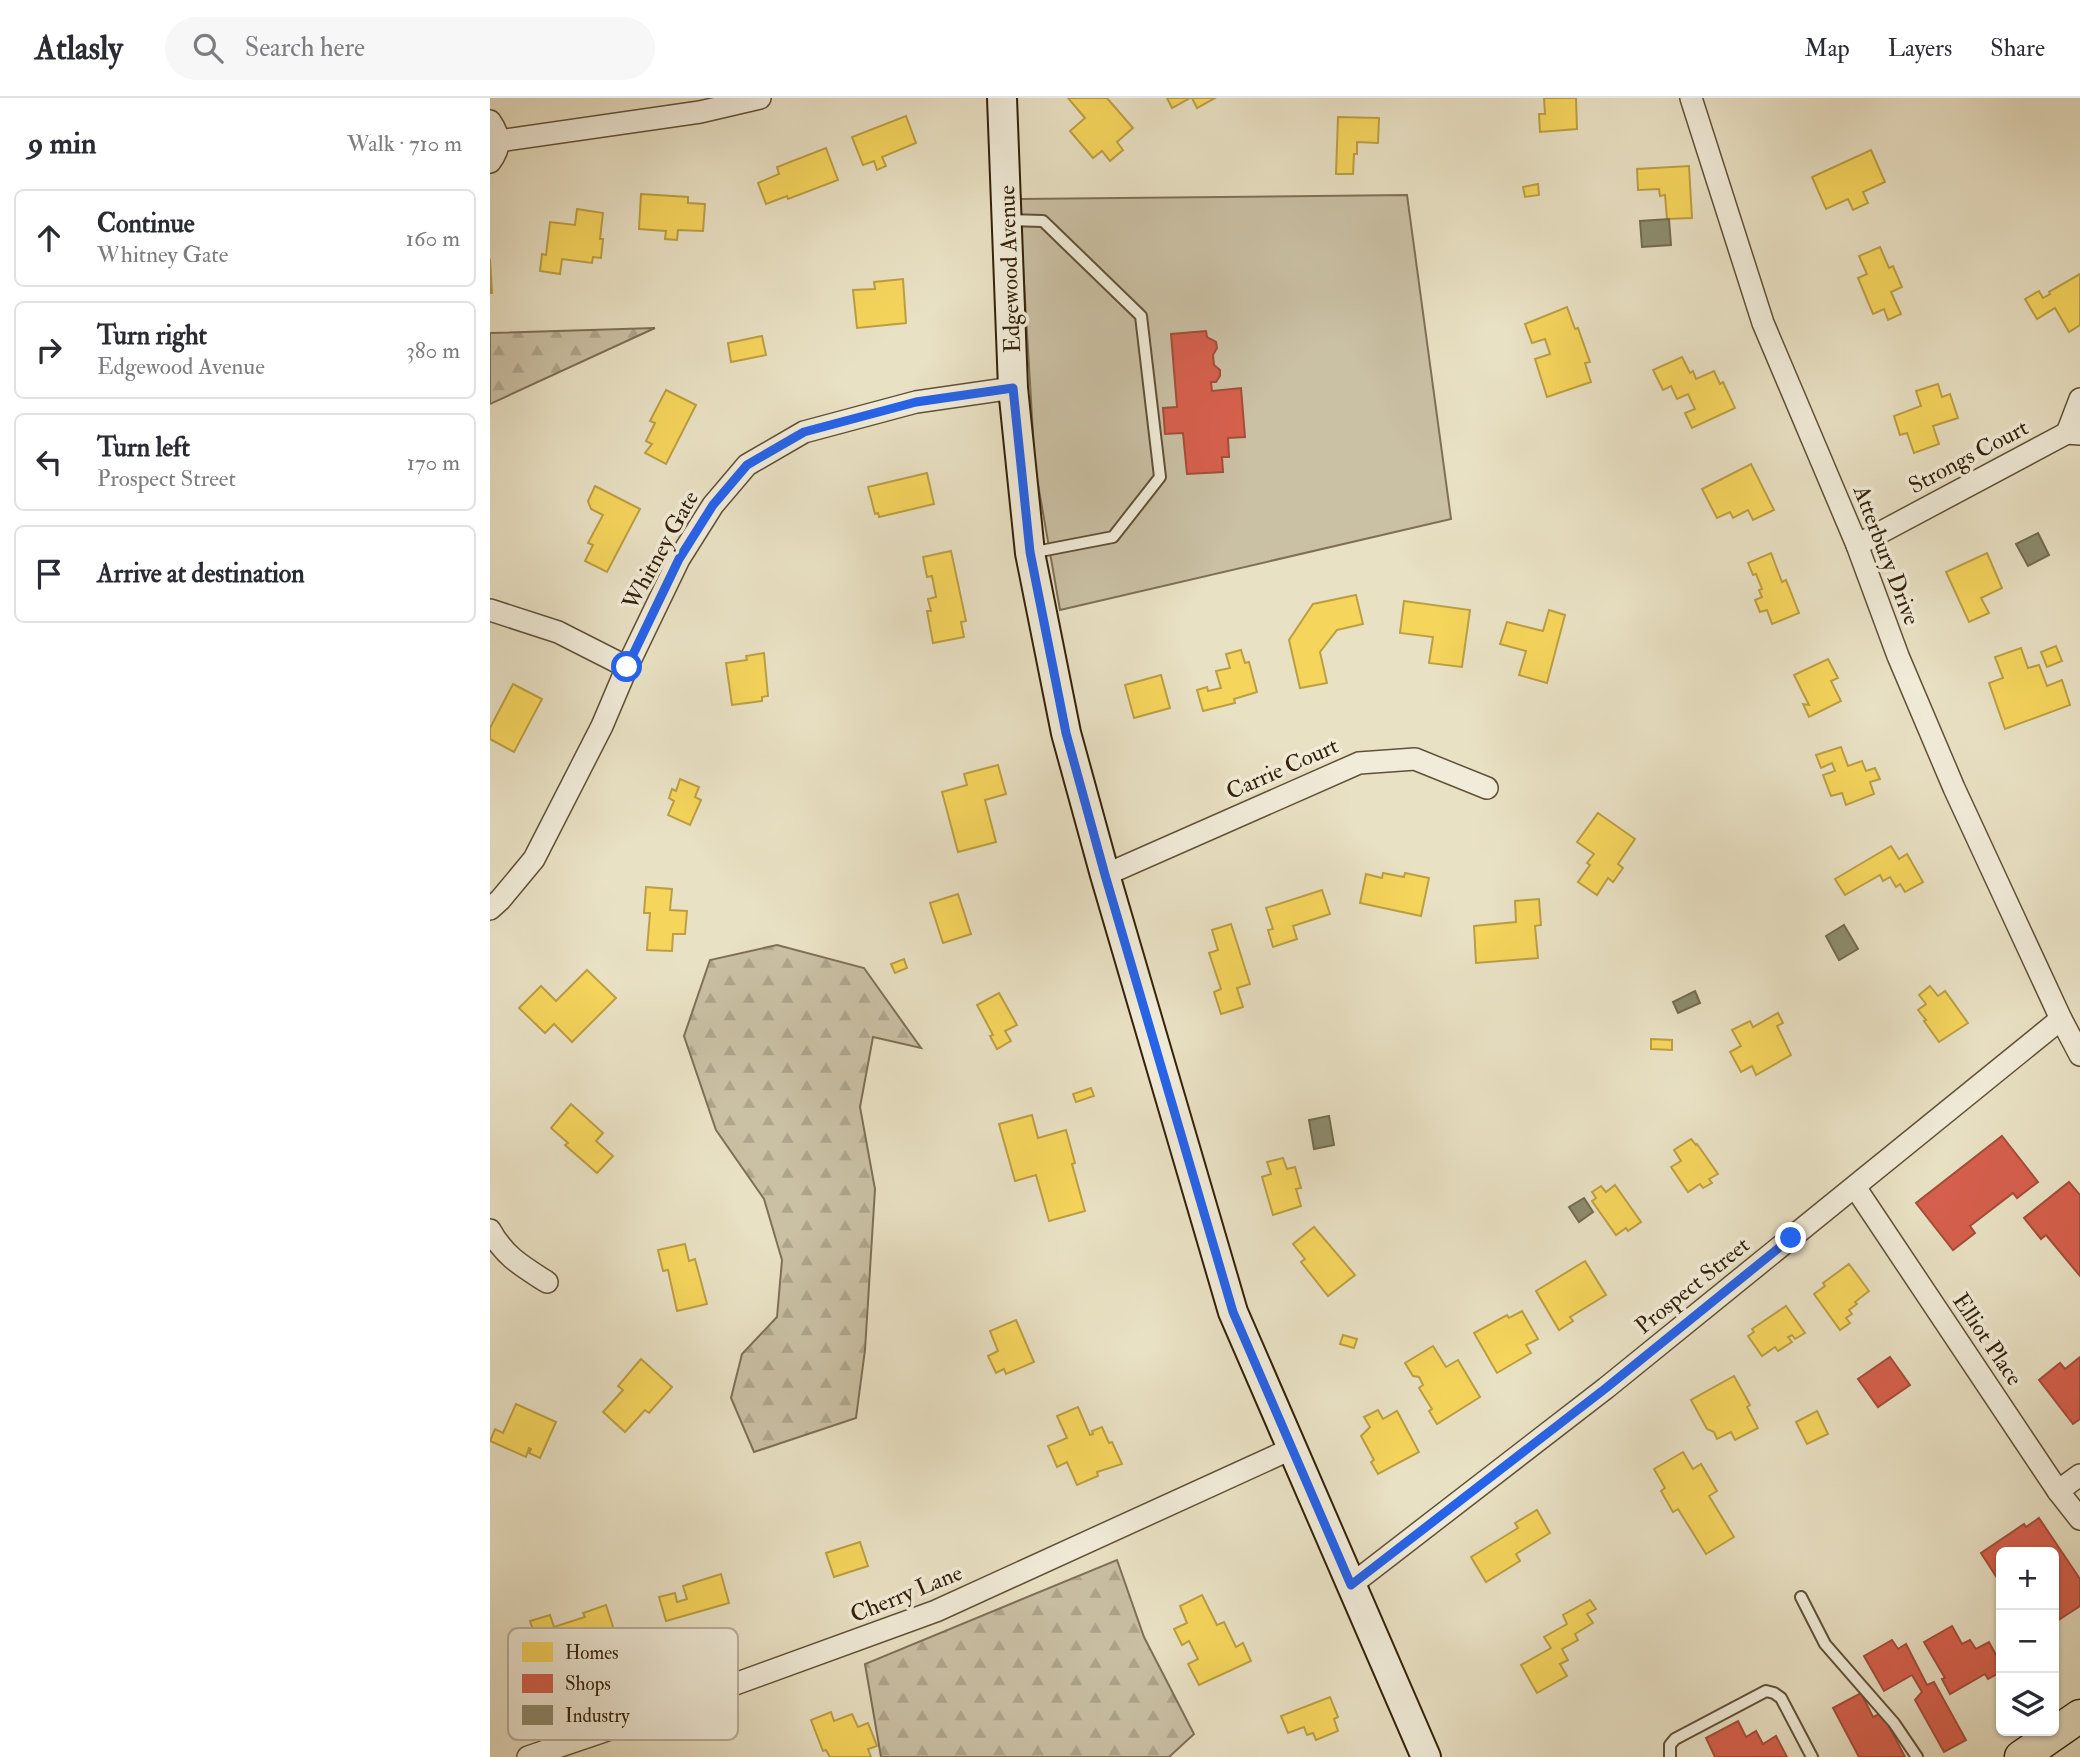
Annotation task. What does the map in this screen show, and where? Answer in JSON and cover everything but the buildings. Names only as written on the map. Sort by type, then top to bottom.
[{"type":"main road","name":"Edgewood Avenue","points":[[1002,98],[1013,388],[1030,552],[1066,733],[1233,1312],[1426,1757]]},
{"type":"main road","points":[[2021,1757],[2080,1716]]},
{"type":"street","points":[[490,162],[497,151],[494,131],[700,112],[760,98]]},
{"type":"street","name":"Atterbury Drive","points":[[1691,98],[1763,323],[1857,545],[1898,656],[1954,788],[2061,1020],[2080,1055]]},
{"type":"street","name":"Whitney Gate","points":[[490,909],[534,859],[602,726],[679,559],[713,505],[747,465],[804,432],[916,402],[1013,388]]},
{"type":"street","name":"Strongs Court","points":[[1857,545],[2073,434],[2080,400]]},
{"type":"street","points":[[490,610],[558,632],[627,667]]},
{"type":"street","name":"Carrie Court","points":[[1105,875],[1359,763],[1415,759],[1487,788]]},
{"type":"street","name":"Prospect Street","points":[[1351,1585],[1606,1388],[2061,1020]]},
{"type":"street","name":"Elliot Place","points":[[1854,1186],[2058,1491],[2080,1519]]},
{"type":"street","points":[[490,1230],[507,1255],[547,1282]]},
{"type":"street","name":"Cherry Lane","points":[[738,1683],[936,1611],[1291,1450]]},
{"type":"street","points":[[2058,1491],[2080,1475]]},
{"type":"street","name":"Cherry Lane","points":[[528,1757],[579,1740]]},
{"type":"lane","points":[[1007,220],[1043,221],[1141,316],[1160,477],[1112,537],[1030,552]]},
{"type":"lane","points":[[1801,1597],[1825,1644],[1886,1714],[1917,1757]]},
{"type":"lane","points":[[1670,1757],[1670,1745],[1675,1739],[1766,1691],[1774,1692],[1781,1698],[1812,1757]]},
{"type":"green space","points":[[1407,195],[1451,519],[1060,610],[1035,467],[1019,199]]},
{"type":"green space","points":[[655,328],[490,404],[490,333]]},
{"type":"green space","points":[[777,945],[864,968],[921,1048],[873,1037],[860,1107],[875,1189],[865,1350],[856,1418],[754,1452],[731,1398],[742,1354],[777,1317],[782,1260],[764,1199],[716,1130],[684,1036],[710,960]]},
{"type":"green space","points":[[1117,1560],[1144,1637],[1194,1734],[1169,1757],[881,1757],[865,1664]]},
{"type":"route","points":[[627,667],[679,559],[713,505],[747,465],[804,432],[916,402],[1013,388],[1030,552],[1066,733],[1105,875],[1233,1312],[1351,1585],[1606,1388],[1791,1238]]}]
